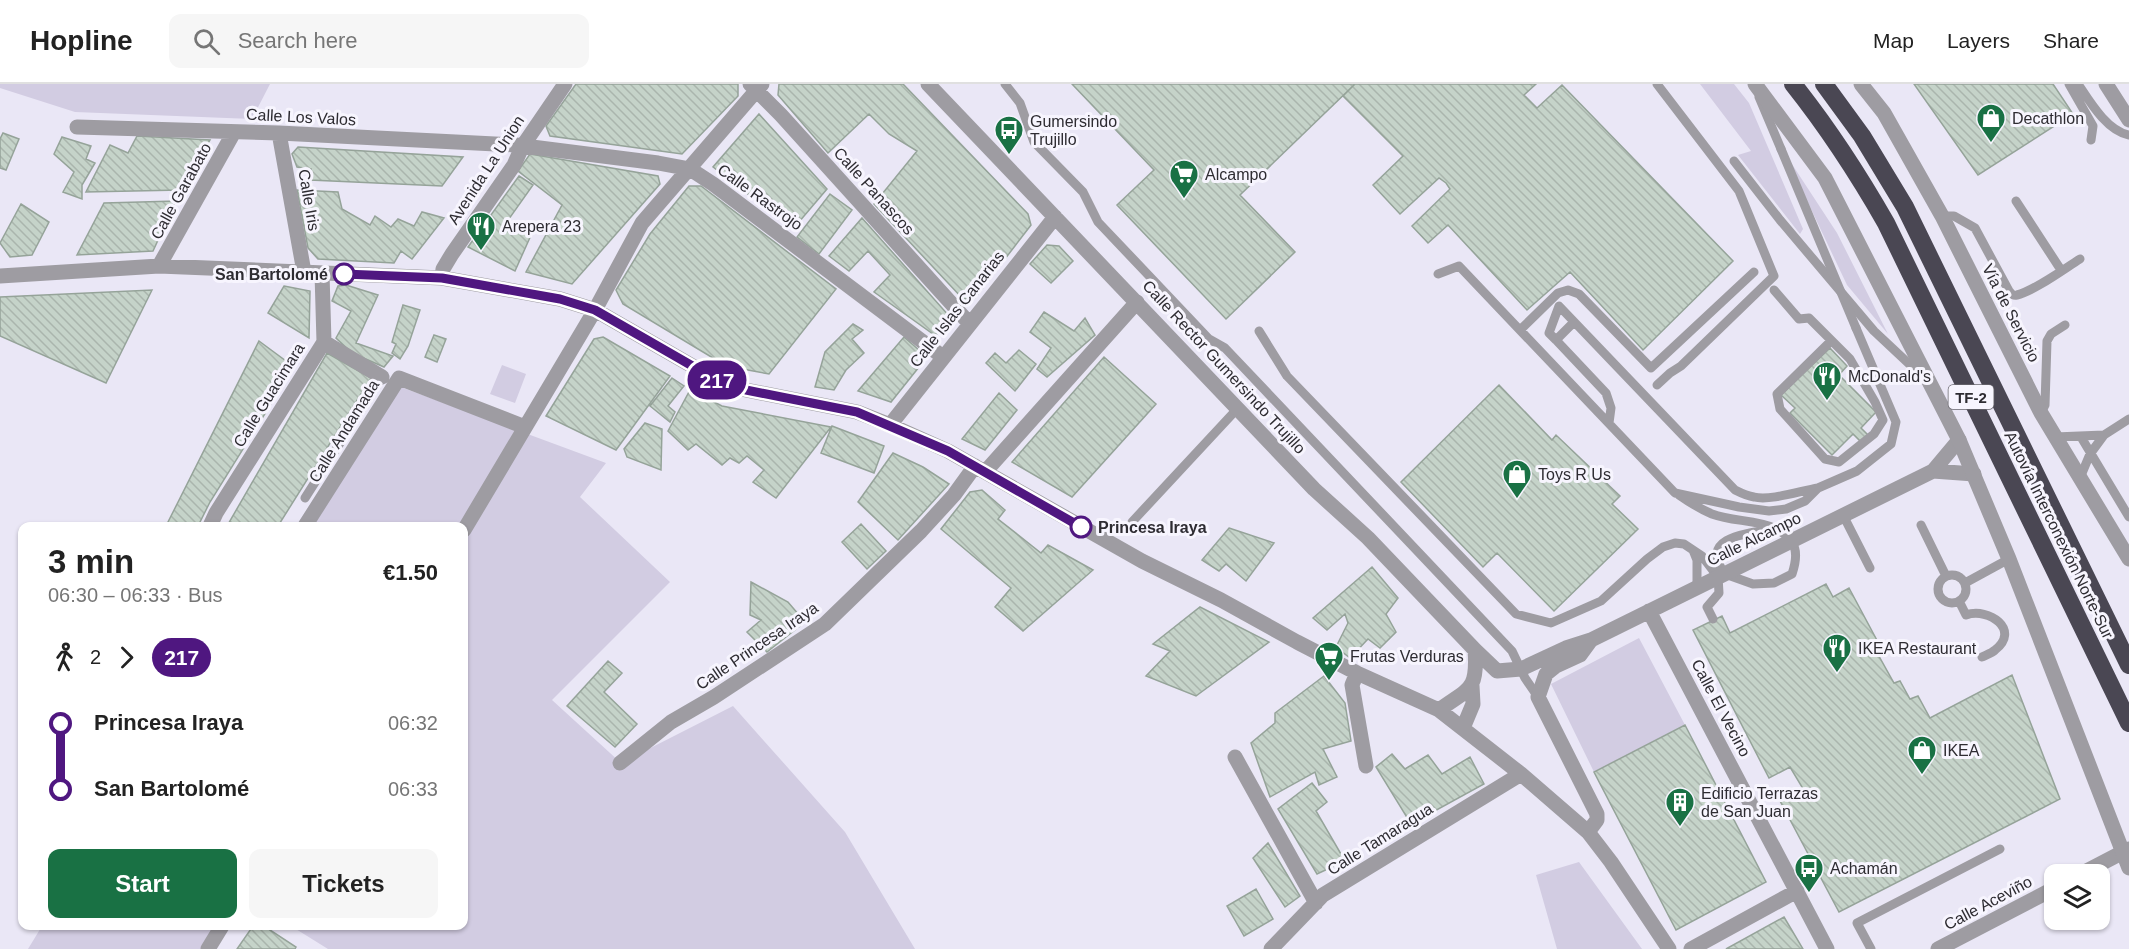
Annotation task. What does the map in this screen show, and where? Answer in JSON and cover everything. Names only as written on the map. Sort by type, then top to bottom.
[{"type":"highway","name":"Autovía Interconexión Norte-Sur","points":[[1793,84],[1820,118],[1857,173],[1886,223],[2129,723]]},
{"type":"highway","name":"Autovía Interconexión Norte-Sur","points":[[1824,84],[1862,136],[1905,207],[2129,665]]},
{"type":"street","name":"Avenida La Union","points":[[442,278],[443,269],[452,254],[514,165],[522,147],[565,84]]},
{"type":"street","name":"Calle Rector Gumersindo Trujillo","points":[[928,84],[1314,489],[1376,546],[1497,670]]},
{"type":"street","points":[[1754,84],[1825,178],[1959,440],[2126,850],[2129,868]]},
{"type":"street","name":"Vía de Servicio","points":[[1861,84],[1884,113],[1942,216],[2041,413],[2129,559]]},
{"type":"street","points":[[2106,84],[2129,120]]},
{"type":"street","points":[[2120,84],[2129,104]]},
{"type":"street","points":[[468,523],[595,310],[642,223],[690,169],[756,86]]},
{"type":"street","name":"Calle Panascos","points":[[756,86],[969,323]]},
{"type":"street","name":"Calle Los Valos","points":[[77,127],[279,133],[522,147]]},
{"type":"street","name":"Calle Garabato","points":[[159,266],[234,132]]},
{"type":"street","name":"Calle Iris","points":[[279,133],[304,273]]},
{"type":"street","name":"Calle Rastrojo","points":[[522,147],[560,150],[690,169],[943,357]]},
{"type":"street","name":"Calle Islas Canarias","points":[[890,424],[1055,217]]},
{"type":"street","points":[[0,276],[159,266],[442,278],[560,299],[595,310],[715,379],[746,390],[857,412],[890,424],[948,451],[1142,561],[1221,600],[1297,642],[1357,673],[1439,710],[1521,774],[1588,832],[1611,862],[1669,949]]},
{"type":"street","name":"Calle Guacimara","points":[[212,522],[324,342],[322,273]]},
{"type":"street","name":"Calle Princesa Iraya","points":[[620,763],[671,722],[714,697],[825,624],[921,531],[1137,302]]},
{"type":"street","points":[[324,342],[382,377]]},
{"type":"street","name":"Calle Andamada","points":[[308,522],[399,378],[525,428]]},
{"type":"street","name":"Calle Alcampo","points":[[1497,670],[1521,669],[1566,648],[1591,640],[1843,516],[1933,471],[1959,440]]},
{"type":"street","points":[[1933,471],[1974,474]]},
{"type":"street","name":"Calle El Vecino","points":[[1649,611],[1827,949]]},
{"type":"street","name":"Calle Alcampo","points":[[1538,697],[1546,674],[1556,666],[1580,655],[1591,640]]},
{"type":"street","points":[[1464,728],[1473,704],[1472,686],[1476,675],[1475,650]]},
{"type":"street","points":[[1357,673],[1352,685],[1366,766]]},
{"type":"street","points":[[1439,710],[1472,686]]},
{"type":"street","points":[[1538,697],[1597,814],[1597,820],[1588,832]]},
{"type":"street","points":[[1235,757],[1316,903]]},
{"type":"street","name":"Calle Tamaragua","points":[[1271,949],[1323,895],[1521,774]]},
{"type":"street","points":[[2100,864],[2126,850]]},
{"type":"street","points":[[1691,949],[1797,891]]},
{"type":"street","name":"Calle Aceviño","points":[[1938,949],[1959,944],[2044,894]]},
{"type":"street","points":[[208,949],[220,930]]},
{"type":"lane","points":[[1005,84],[1020,103],[1034,142],[1083,192],[1098,222],[1209,339],[1225,348],[1512,651],[1538,697]]},
{"type":"lane","points":[[1657,84],[1739,191],[1774,276],[1681,366],[1657,385]]},
{"type":"lane","points":[[1609,423],[1611,408],[1605,393],[1549,333],[1559,306],[1735,490],[1755,498],[1781,496],[1818,488],[1857,471],[1891,444],[1896,422],[1754,84]]},
{"type":"lane","points":[[2069,84],[2093,126],[2091,140]]},
{"type":"lane","points":[[2078,84],[2095,111],[2121,134],[2129,135]]},
{"type":"lane","points":[[1734,161],[1780,220],[1874,331],[1932,384]]},
{"type":"lane","points":[[2016,201],[2061,270]]},
{"type":"lane","points":[[1942,216],[1954,216],[1975,228],[2008,291],[2012,294],[2016,295],[2079,259]]},
{"type":"lane","points":[[1259,331],[1287,376],[1516,614],[1551,623],[1601,601],[1663,547],[1675,543],[1692,548],[1721,576],[1753,584],[1774,583],[1792,574],[1797,558],[1791,541],[1763,523],[1714,514],[1690,504],[1676,493],[1459,266],[1438,274]]},
{"type":"lane","points":[[1520,330],[1558,293],[1568,290],[1579,294],[1651,369],[1754,272]]},
{"type":"lane","points":[[1774,290],[1799,319],[1809,318],[1850,359],[1883,420],[1874,435],[1839,462],[1825,459],[1817,451],[1780,409],[1777,394],[1831,341]]},
{"type":"lane","points":[[1556,340],[1574,322]]},
{"type":"lane","points":[[2041,413],[2045,405],[2047,341],[2051,334],[2066,325]]},
{"type":"lane","points":[[305,498],[382,377]]},
{"type":"lane","points":[[1132,522],[1238,408]]},
{"type":"lane","points":[[2080,478],[2090,454],[2104,435],[2129,419]]},
{"type":"lane","points":[[2055,437],[2104,435]]},
{"type":"lane","points":[[2081,437],[2129,517]]},
{"type":"lane","points":[[1676,493],[1769,511],[1786,509],[1804,501],[1818,488]]},
{"type":"lane","points":[[1843,516],[1870,568]]},
{"type":"lane","points":[[1921,525],[1946,576]]},
{"type":"lane","points":[[1713,619],[1707,607],[1719,593],[1721,576],[1717,558],[1718,550],[1723,542],[1742,534],[1777,530]]},
{"type":"lane","points":[[1692,548],[1697,560],[1697,588]]},
{"type":"lane","points":[[1965,583],[2009,560]]},
{"type":"lane","points":[[1946,576],[1959,576],[1965,583],[1966,591],[1959,601],[1950,603],[1939,595],[1938,586],[1946,576]]},
{"type":"lane","points":[[1959,601],[1966,615],[1973,613],[1992,616],[2002,625],[2003,640],[1996,649],[1982,657]]},
{"type":"lane","points":[[1871,949],[1857,923],[2000,849]]},
{"type":"shaded area","points":[[0,84],[270,84],[252,119],[75,112],[0,88]]},
{"type":"shaded area","points":[[1700,84],[1734,84],[1749,103],[1803,229],[1800,234],[1738,155],[1751,151]]},
{"type":"shaded area","points":[[1784,152],[1837,233],[1888,334],[1847,285]]},
{"type":"shaded area","points":[[502,365],[526,374],[515,403],[490,394]]},
{"type":"shaded area","points":[[390,383],[606,463],[580,497],[670,582],[552,700],[621,763],[733,706],[845,832],[915,949],[328,949],[297,930],[468,930],[468,522],[299,522]]},
{"type":"shaded area","points":[[1639,638],[1685,725],[1594,772],[1551,684]]},
{"type":"shaded area","points":[[1579,862],[1642,949],[1557,949],[1536,875]]},
{"type":"shaded area","points":[[40,930],[225,930],[212,949],[28,949]]},
{"type":"building","points":[[576,84],[738,84],[738,96],[682,154],[550,136],[546,126]]},
{"type":"building","points":[[779,84],[903,84],[1028,214],[1031,225],[975,298],[963,299],[874,204],[917,151],[889,134],[869,114],[828,153],[778,95]]},
{"type":"building","name":"Alcampo","points":[[1072,84],[1355,84],[1240,195],[1295,252],[1226,319],[1117,205],[1154,170]]},
{"type":"building","points":[[1355,84],[1536,84],[1524,95],[1537,108],[1562,85],[1733,261],[1643,350],[1570,272],[1527,310],[1448,225],[1428,243],[1412,226],[1450,189],[1446,183],[1439,178],[1400,214],[1373,185],[1403,156],[1343,96]]},
{"type":"building","name":"Decathlon","points":[[1914,84],[2053,84],[2073,114],[1978,175]]},
{"type":"building","points":[[759,114],[827,189],[793,229],[713,167]]},
{"type":"building","points":[[3,133],[19,139],[6,170],[0,168],[0,139]]},
{"type":"building","points":[[137,136],[210,140],[181,190],[86,192],[110,145],[128,153]]},
{"type":"building","points":[[62,137],[91,146],[86,159],[95,163],[82,185],[82,199],[63,192],[74,172],[54,154]]},
{"type":"building","points":[[298,147],[463,157],[442,186],[310,180],[311,169],[297,167],[292,154]]},
{"type":"building","points":[[530,154],[658,176],[660,184],[572,284],[526,272],[562,205],[518,171]]},
{"type":"building","points":[[519,176],[533,185],[506,223],[532,233],[515,271],[468,247]]},
{"type":"building","points":[[689,186],[701,186],[836,289],[769,374],[737,368],[713,358],[623,304],[616,290],[650,234]]},
{"type":"building","points":[[297,190],[338,192],[342,209],[370,225],[375,216],[391,227],[398,219],[414,226],[422,212],[444,218],[412,259],[401,251],[394,263],[318,259],[308,248]]},
{"type":"building","points":[[830,194],[852,210],[819,254],[797,237]]},
{"type":"building","points":[[176,201],[153,251],[77,255],[104,203]]},
{"type":"building","points":[[21,204],[49,222],[32,255],[10,257],[0,243]]},
{"type":"building","points":[[862,218],[950,317],[951,326],[945,333],[933,334],[874,292],[890,275],[868,251],[849,271],[829,256]]},
{"type":"building","points":[[1047,245],[1059,246],[1073,261],[1051,283],[1030,264]]},
{"type":"building","points":[[346,285],[378,295],[356,343],[393,356],[384,367],[352,353],[336,338],[351,311],[332,301],[338,286]]},
{"type":"building","points":[[284,286],[310,291],[309,338],[268,313]]},
{"type":"building","points":[[152,290],[106,383],[0,336],[0,297]]},
{"type":"building","points":[[403,305],[420,310],[408,346],[400,359],[392,353],[396,344],[392,342]]},
{"type":"building","points":[[1044,312],[1074,331],[1085,318],[1095,335],[1047,377],[1037,369],[1051,348],[1030,332]]},
{"type":"building","points":[[853,324],[863,330],[852,339],[864,353],[846,370],[834,390],[815,387],[825,352]]},
{"type":"building","points":[[434,335],[446,339],[437,362],[425,357]]},
{"type":"building","points":[[603,337],[670,376],[616,450],[546,416],[594,339]]},
{"type":"building","points":[[904,337],[927,357],[891,402],[858,391]]},
{"type":"building","points":[[259,341],[294,367],[210,502],[200,522],[168,522]]},
{"type":"building","name":"McDonald's","points":[[1830,348],[1847,366],[1839,375],[1876,412],[1861,428],[1868,435],[1861,442],[1853,434],[1832,455],[1790,413],[1795,408],[1781,395]]},
{"type":"building","points":[[1019,350],[1036,364],[1015,391],[986,363],[995,353],[1006,363]]},
{"type":"building","points":[[327,353],[371,378],[281,522],[229,522]]},
{"type":"building","points":[[1104,357],[1156,404],[1072,497],[1012,462]]},
{"type":"building","points":[[672,378],[684,386],[668,406],[675,412],[670,422],[650,406]]},
{"type":"building","name":"Toys R Us","points":[[1499,385],[1552,440],[1556,435],[1620,496],[1612,504],[1638,529],[1554,611],[1497,553],[1483,567],[1401,482]]},
{"type":"building","points":[[690,390],[722,406],[831,427],[776,498],[753,482],[764,470],[747,456],[739,463],[730,458],[722,465],[696,444],[688,450],[668,431]]},
{"type":"building","points":[[999,393],[1017,410],[985,450],[962,439]]},
{"type":"building","points":[[645,423],[662,429],[661,470],[627,457],[624,449]]},
{"type":"building","points":[[832,426],[884,446],[874,473],[821,453]]},
{"type":"building","points":[[893,453],[923,467],[949,484],[898,540],[858,502]]},
{"type":"building","points":[[982,490],[1005,510],[998,519],[1041,553],[1048,545],[1093,570],[1023,631],[995,607],[1011,588],[941,529],[970,492]]},
{"type":"building","points":[[861,524],[886,551],[867,569],[842,542]]},
{"type":"building","points":[[1229,528],[1274,543],[1246,581],[1226,564],[1219,571],[1202,560]]},
{"type":"building","points":[[1372,567],[1398,598],[1386,614],[1396,632],[1380,648],[1368,639],[1350,658],[1336,647],[1348,623],[1345,614],[1327,630],[1313,618]]},
{"type":"building","points":[[751,582],[788,602],[805,622],[767,652],[747,632],[761,620],[750,615]]},
{"type":"building","points":[[1826,584],[1833,597],[1849,588],[1880,646],[1875,649],[1894,683],[1900,681],[1910,699],[1918,696],[1930,718],[2012,675],[2060,799],[1839,912],[1779,799],[1802,787],[1790,767],[1769,778],[1693,630],[1722,616],[1730,633]]},
{"type":"building","points":[[1200,607],[1269,642],[1196,696],[1146,676],[1170,651],[1153,644]]},
{"type":"building","points":[[608,661],[622,673],[604,692],[637,724],[615,747],[567,706]]},
{"type":"building","points":[[1324,676],[1345,703],[1351,741],[1323,749],[1337,777],[1319,785],[1315,772],[1270,797],[1251,743],[1275,723],[1275,713]]},
{"type":"building","name":"Edificio Terrazas de San Juan","points":[[1685,725],[1766,882],[1676,930],[1594,772]]},
{"type":"building","points":[[1392,754],[1405,769],[1428,755],[1442,774],[1470,757],[1484,784],[1411,824],[1376,767]]},
{"type":"building","points":[[1312,783],[1327,802],[1316,811],[1345,861],[1317,874],[1278,809]]},
{"type":"building","points":[[1268,843],[1300,896],[1285,907],[1253,858]]},
{"type":"building","points":[[1256,889],[1273,919],[1244,936],[1227,906]]},
{"type":"building","points":[[1784,917],[1803,949],[1726,949]]},
{"type":"building","points":[[250,930],[270,930],[296,947],[295,949],[237,949]]},
{"type":"bus line","name":"217","points":[[344,274],[442,278],[560,299],[595,310],[715,379],[746,390],[857,412],[890,424],[948,451],[1081,527]]},
{"type":"place","name":"Decathlon","points":[[1991,144]]},
{"type":"place","name":"Gumersindo Trujillo","points":[[1009,156]]},
{"type":"place","name":"Alcampo","points":[[1184,200]]},
{"type":"place","name":"Arepera 23","points":[[481,252]]},
{"type":"place","name":"San Bartolomé","points":[[344,274]]},
{"type":"place","name":"McDonald's","points":[[1827,402]]},
{"type":"place","name":"Toys R Us","points":[[1517,500]]},
{"type":"place","name":"Princesa Iraya","points":[[1081,527]]},
{"type":"place","name":"IKEA Restaurant","points":[[1837,674]]},
{"type":"place","name":"Frutas Verduras","points":[[1329,682]]},
{"type":"place","name":"IKEA","points":[[1922,776]]},
{"type":"place","name":"Edificio Terrazas de San Juan","points":[[1680,828]]},
{"type":"place","name":"Achamán","points":[[1809,894]]}]
